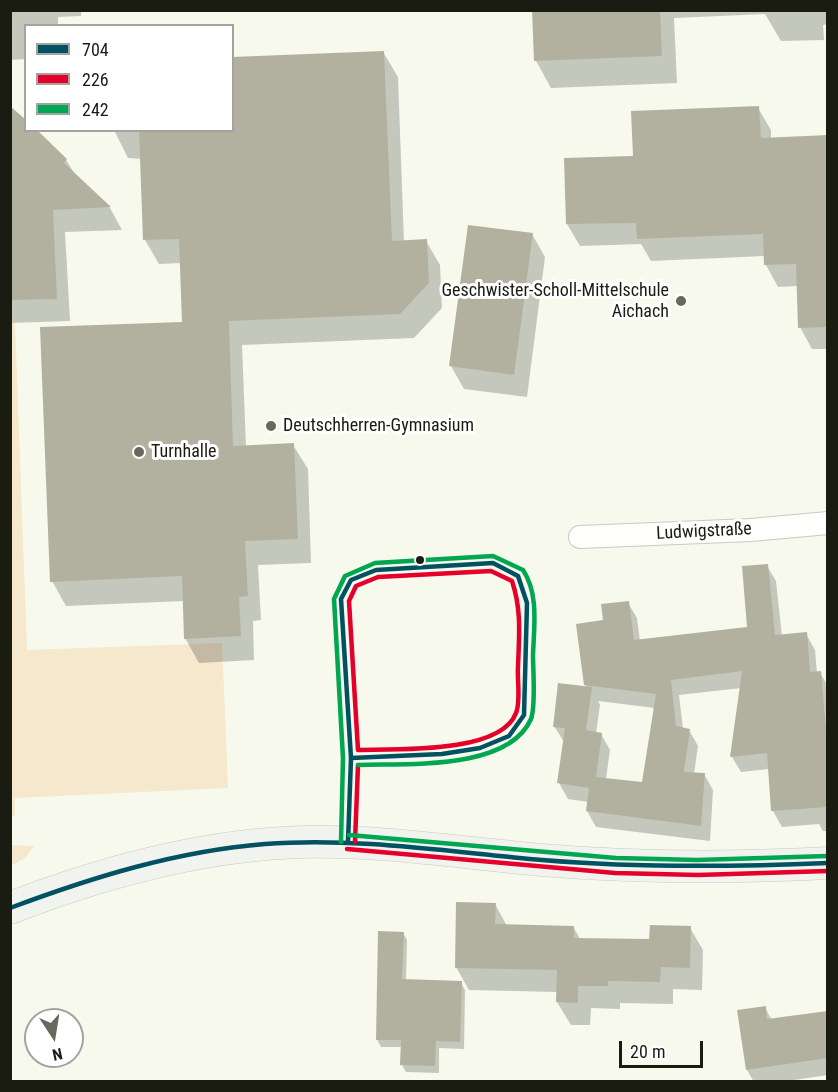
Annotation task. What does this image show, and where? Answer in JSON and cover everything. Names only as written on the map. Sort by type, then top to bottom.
[{"type":"main road","points":[[10,908],[117,871],[218,851],[299,842],[348,842],[542,860],[653,867],[828,864]]},
{"type":"street","name":"Ludwigstraße","points":[[580,537],[751,530],[828,523]]},
{"type":"shaded area","points":[[11,323],[15,323],[27,650],[222,643],[228,788],[15,798],[15,816],[11,816]]},
{"type":"shaded area","points":[[11,845],[34,846],[26,857],[11,866]]},
{"type":"building","points":[[532,10],[660,10],[662,56],[534,61]]},
{"type":"building","points":[[384,51],[392,241],[427,239],[429,283],[400,314],[229,321],[233,446],[294,443],[298,539],[245,541],[248,596],[239,597],[241,636],[184,639],[182,576],[50,582],[40,327],[182,322],[179,239],[143,240],[139,132],[234,132],[234,57]]},
{"type":"building","points":[[10,106],[24,118],[24,132],[39,132],[67,159],[64,163],[111,207],[53,210],[57,299],[10,300]]},
{"type":"building","points":[[759,106],[761,138],[828,135],[828,327],[798,328],[796,264],[764,265],[763,234],[637,239],[636,223],[566,224],[564,158],[633,156],[631,111]]},
{"type":"building","points":[[468,225],[533,233],[514,375],[449,366]]},
{"type":"building","points":[[768,564],[775,635],[807,632],[810,672],[821,671],[828,754],[828,807],[771,811],[767,753],[730,757],[742,671],[671,680],[676,726],[690,729],[684,772],[705,773],[701,826],[586,811],[589,788],[557,783],[565,728],[553,727],[558,683],[592,687],[586,730],[602,733],[596,777],[642,782],[656,694],[584,685],[576,624],[603,620],[601,604],[629,601],[634,640],[747,627],[742,566]]},
{"type":"building","points":[[456,902],[496,903],[495,924],[574,926],[574,938],[649,939],[650,925],[691,926],[690,968],[661,967],[660,982],[608,981],[608,986],[578,986],[578,1003],[556,1002],[557,970],[455,968]]},
{"type":"building","points":[[378,931],[404,932],[402,979],[462,981],[460,1042],[436,1041],[435,1066],[400,1065],[401,1040],[376,1040]]},
{"type":"building","points":[[766,1006],[767,1019],[828,1011],[828,1058],[746,1070],[737,1010]]},
{"type":"transit line","name":"242","points":[[341,842],[343,758],[334,599],[345,576],[375,563],[493,556],[523,570],[528,579],[533,600],[534,697],[531,719],[519,736],[501,748],[479,756],[454,761],[358,765]]},
{"type":"transit line","name":"704","points":[[493,563],[518,576],[527,603],[524,715],[509,736],[480,748],[442,754],[351,758],[341,599],[351,580],[376,570],[493,563]]},
{"type":"transit line","name":"226","points":[[491,571],[512,581],[519,613],[516,713],[506,726],[490,736],[469,742],[420,749],[358,750],[349,601],[356,586],[378,577],[491,571]]},
{"type":"transit line","name":"704","points":[[348,842],[351,758]]},
{"type":"transit line","name":"226","points":[[355,842],[358,765]]},
{"type":"transit line","name":"242","points":[[349,835],[616,858],[697,860],[828,856]]},
{"type":"transit line","name":"704","points":[[10,908],[104,876],[168,859],[232,847],[300,842],[369,844],[542,860],[649,866],[828,863]]},
{"type":"transit line","name":"226","points":[[347,849],[615,873],[698,875],[828,871]]},
{"type":"place","name":"Geschwister-Scholl-Mittelschule Aichach","points":[[681,301]]},
{"type":"place","name":"Deutschherren-Gymnasium","points":[[271,426]]},
{"type":"place","name":"Turnhalle","points":[[139,452]]}]
